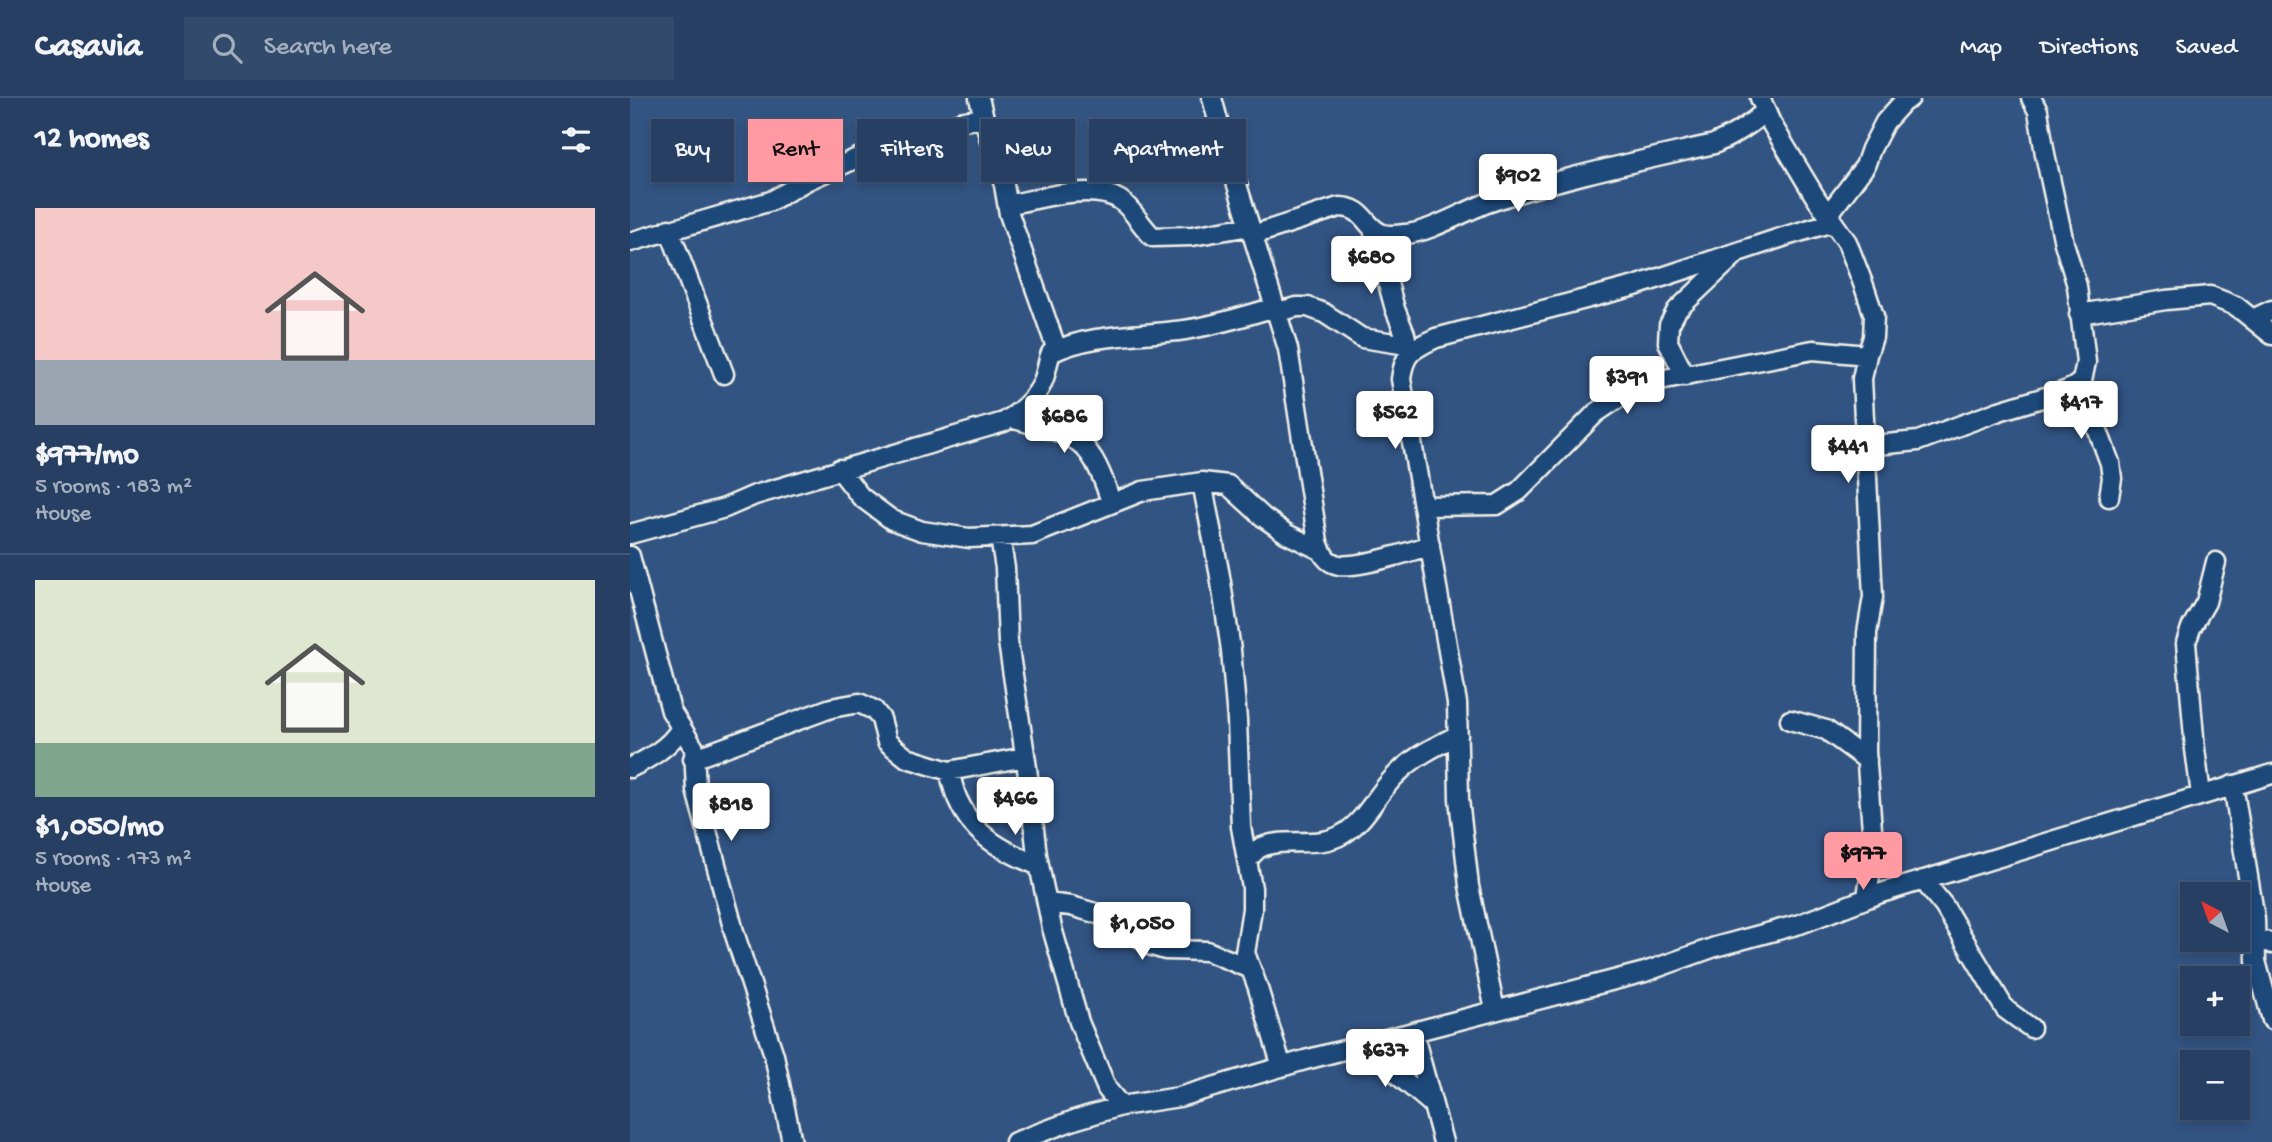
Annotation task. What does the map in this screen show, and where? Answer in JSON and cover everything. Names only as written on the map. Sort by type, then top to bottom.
[{"type":"street","points":[[979,98],[1014,230],[1057,350]]},
{"type":"street","points":[[1212,98],[1288,349],[1318,542],[1325,558],[1338,565],[1408,553],[1430,545]]},
{"type":"street","points":[[630,534],[715,511],[755,495],[839,469],[1004,422],[1035,397],[1043,382],[1051,353],[1064,346],[1187,330],[1276,310],[1308,307],[1324,313],[1362,338],[1408,349],[1415,348],[1436,338],[1502,319],[1635,286],[1783,237],[1830,219],[1865,166],[1885,122],[1910,98]]},
{"type":"street","points":[[1866,446],[1918,441],[1999,411],[2064,391],[2082,381],[2086,362],[2077,286],[2062,231],[2038,111],[2031,98]]},
{"type":"street","points":[[1373,229],[1383,234],[1409,234],[1490,202],[1616,167],[1714,144],[1754,122],[1763,104]]},
{"type":"street","points":[[1763,104],[1777,134],[1847,242],[1874,316],[1873,337],[1862,379],[1872,597],[1867,634],[1867,760],[1872,828],[1867,898]]},
{"type":"street","points":[[630,242],[771,201],[808,180],[880,148],[964,121],[984,118]]},
{"type":"street","points":[[1008,205],[1088,192],[1106,194],[1120,200],[1153,237],[1252,231],[1339,207],[1348,207],[1367,219],[1373,229],[1408,349],[1401,379],[1457,703],[1459,799],[1469,886],[1495,1010]]},
{"type":"street","points":[[669,229],[724,374]]},
{"type":"street","points":[[1685,376],[1668,342],[1669,325],[1677,310],[1736,253]]},
{"type":"street","points":[[2079,314],[2165,300],[2210,296],[2236,306],[2272,335]]},
{"type":"street","points":[[2253,319],[2272,310]]},
{"type":"street","points":[[1424,506],[1497,505],[1519,491],[1597,413],[1629,391],[1660,380],[1813,350],[1867,355]]},
{"type":"street","points":[[2080,383],[2110,463],[2112,478],[2109,497]]},
{"type":"street","points":[[1011,418],[1053,429],[1081,442],[1102,475],[1111,502]]},
{"type":"street","points":[[839,469],[861,497],[892,520],[922,531],[969,538],[1032,535],[1138,492],[1202,482],[1228,485],[1263,517],[1287,534],[1322,551]]},
{"type":"street","points":[[1102,475],[1138,492]]},
{"type":"street","points":[[1202,482],[1231,650],[1241,827],[1252,888],[1252,909],[1245,953],[1282,1067]]},
{"type":"street","points":[[1000,537],[1005,568],[1008,642],[1039,866],[1079,1022],[1107,1088],[1122,1106]]},
{"type":"street","points":[[630,556],[662,684],[671,711],[694,748],[696,790],[735,935],[774,1055],[792,1142]]},
{"type":"street","points":[[2202,794],[2193,736],[2186,643],[2206,602],[2216,562]]},
{"type":"street","points":[[693,759],[819,712],[859,704],[874,710],[881,719],[891,748],[907,758],[949,771],[1025,757]]},
{"type":"street","points":[[1790,720],[1826,730],[1867,760]]},
{"type":"street","points":[[630,768],[660,750],[680,729]]},
{"type":"street","points":[[1247,861],[1258,849],[1273,844],[1322,842],[1343,834],[1357,823],[1396,774],[1420,754],[1458,735]]},
{"type":"street","points":[[949,771],[959,802],[972,825],[987,839],[1012,855],[1039,866]]},
{"type":"street","points":[[1016,1142],[1077,1119],[1122,1106],[1179,1097],[1282,1067],[1645,972],[1715,947],[1800,924],[1888,890],[2272,774]]},
{"type":"street","points":[[2232,785],[2255,919],[2264,941],[2256,961],[2272,1020]]},
{"type":"street","points":[[1871,868],[1888,890]]},
{"type":"street","points":[[1923,880],[1944,906],[2005,1009],[2031,1028]]},
{"type":"street","points":[[1047,903],[1071,906],[1112,918],[1152,946],[1165,950],[1207,951],[1251,969]]},
{"type":"street","points":[[1413,1032],[1443,1142]]},
{"type":"street","points":[[1368,1044],[1400,1077],[1431,1103]]}]
